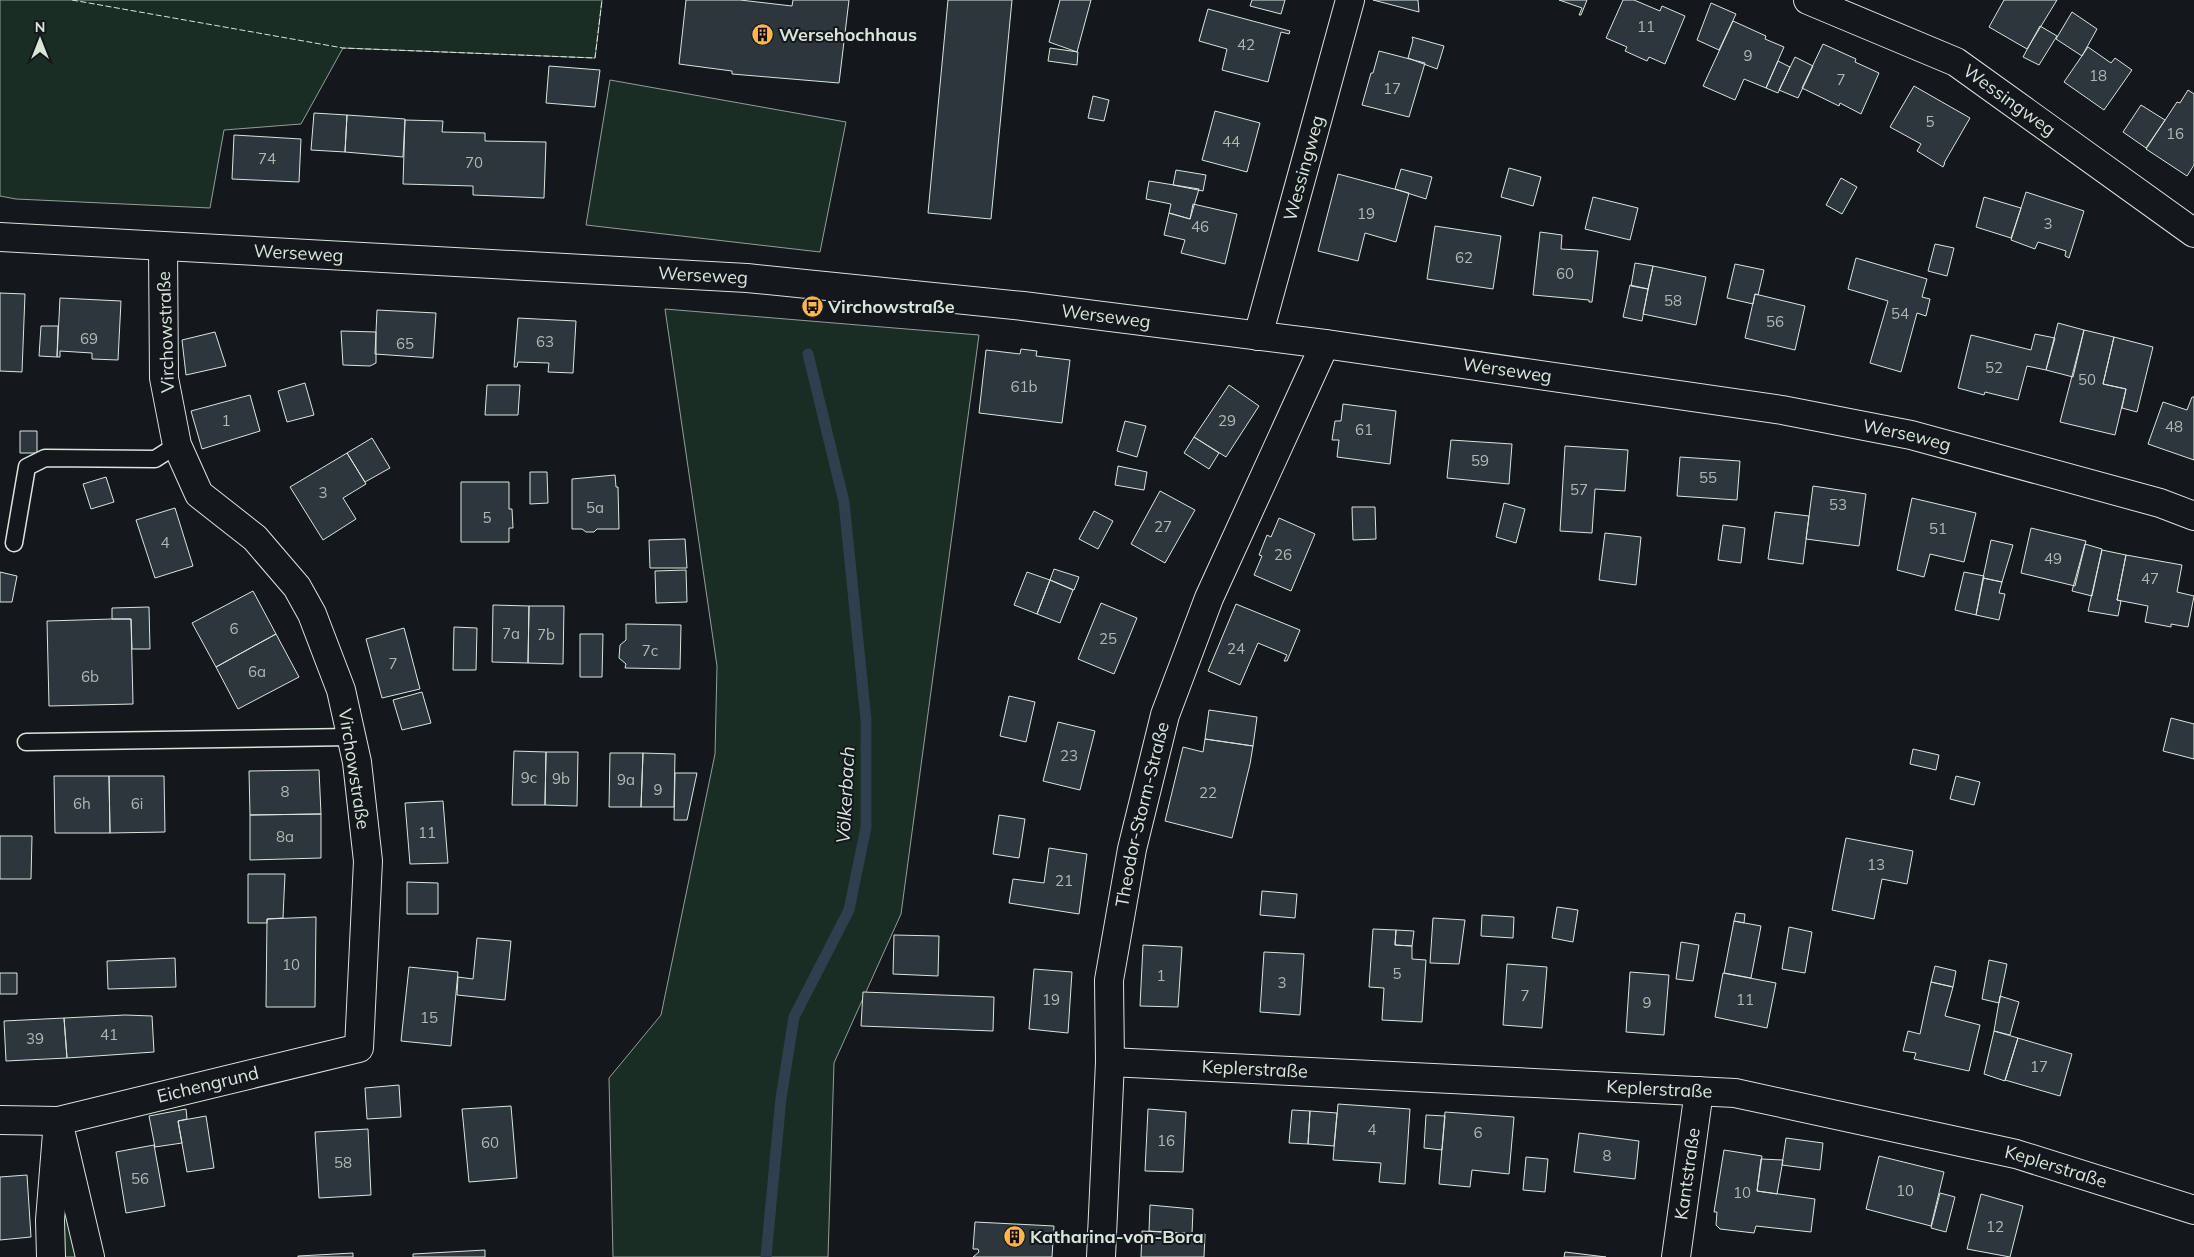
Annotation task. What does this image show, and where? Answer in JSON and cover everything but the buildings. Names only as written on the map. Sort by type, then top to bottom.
[{"type":"street","name":"Wessingweg","points":[[1258,336],[1350,0]]},
{"type":"street","name":"Wessingweg","points":[[1808,0],[1956,62],[2194,233]]},
{"type":"street","name":"Werseweg","points":[[0,237],[747,278],[1023,306],[1325,344],[1782,410],[1911,435],[2160,503],[2194,516]]},
{"type":"street","name":"Virchowstraße","points":[[163,246],[164,378],[177,445],[199,494],[255,538],[297,587],[312,614],[341,690],[357,762],[368,861],[359,1048]]},
{"type":"street","name":"Theodor-Storm-Straße","points":[[1101,1257],[1110,1062],[1109,980],[1132,849],[1165,715],[1209,598],[1325,344]]},
{"type":"street","name":"Eichengrund","points":[[0,1120],[58,1121],[359,1048]]},
{"type":"street","name":"Keplerstraße","points":[[1110,1062],[1735,1093],[2016,1154],[2194,1210]]},
{"type":"street","name":"Kantstraße","points":[[1676,1257],[1699,1091]]},
{"type":"street","points":[[51,1257],[50,1220],[58,1121]]},
{"type":"street","points":[[58,1121],[90,1257]]},
{"type":"lane","points":[[14,543],[27,467],[46,458],[155,459],[177,445]]},
{"type":"lane","points":[[26,742],[351,737]]},
{"type":"green space","points":[[0,0],[602,0],[595,58],[343,48],[301,124],[224,130],[210,208],[16,199],[0,196]]},
{"type":"green space","points":[[610,80],[846,122],[820,252],[586,225]]},
{"type":"green space","points":[[665,309],[979,335],[901,914],[834,1063],[828,1257],[613,1257],[609,1078],[661,1015],[715,754],[717,666]]},
{"type":"green space","points":[[65,1205],[83,1257],[58,1257]]},
{"type":"waterway","name":"Völkerbach","points":[[766,1257],[781,1098],[794,1017],[849,910],[866,827],[866,720],[844,502],[808,354]]},
{"type":"fence","points":[[72,0],[343,48],[595,58],[602,0]]},
{"type":"place","name":"Wersehochhaus","points":[[763,35]]},
{"type":"place","name":"Virchowstraße","points":[[812,307]]},
{"type":"place","name":"Katharina-von-Bora","points":[[1014,1237]]}]
